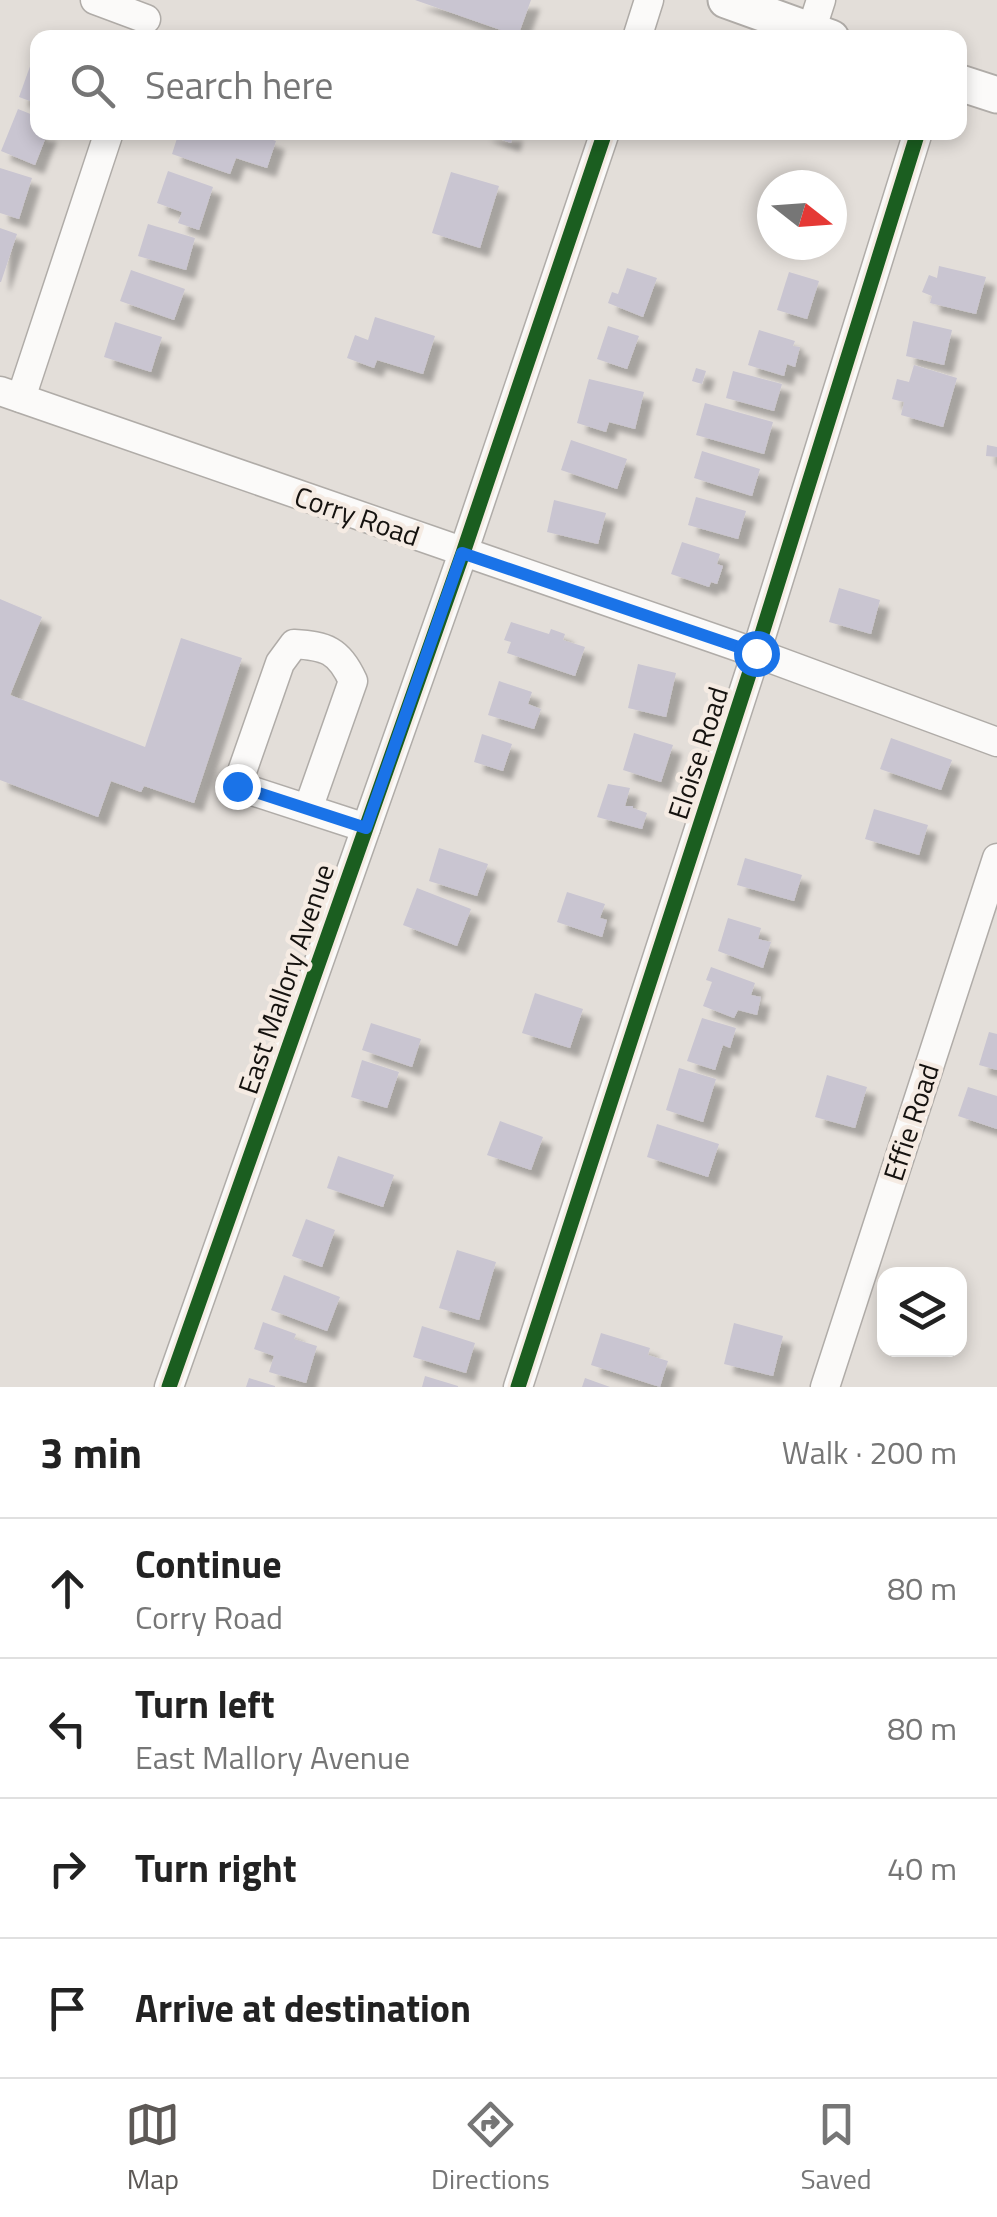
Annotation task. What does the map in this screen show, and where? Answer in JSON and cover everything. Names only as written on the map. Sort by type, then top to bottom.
[{"type":"main road","points":[[726,0],[821,23]]},
{"type":"main road","points":[[967,85],[997,95]]},
{"type":"street","points":[[640,30],[649,0]]},
{"type":"street","points":[[112,3],[146,19]]},
{"type":"street","points":[[11,394],[106,140]]},
{"type":"street","name":"East Mallory Avenue","points":[[169,1387],[462,553],[601,140]]},
{"type":"street","name":"Eloise Road","points":[[518,1387],[756,653],[916,140]]},
{"type":"street","name":"Corry Road","points":[[11,394],[756,653],[997,742]]},
{"type":"street","points":[[308,809],[352,680],[344,661],[322,645],[294,644],[280,663],[237,786],[366,828]]},
{"type":"street","name":"Effie Road","points":[[825,1387],[997,858]]},
{"type":"building","points":[[415,0],[531,0],[520,30],[501,30]]},
{"type":"building","points":[[30,66],[30,101],[19,97]]},
{"type":"building","points":[[18,109],[30,114],[30,140],[45,140],[35,165],[1,151]]},
{"type":"building","points":[[176,140],[276,141],[267,168],[236,158],[230,174],[172,154]]},
{"type":"building","points":[[0,168],[32,178],[19,219],[0,213]]},
{"type":"building","points":[[168,171],[213,187],[199,230],[178,223],[182,212],[157,203]]},
{"type":"building","points":[[451,172],[499,186],[480,248],[432,233]]},
{"type":"building","points":[[148,224],[195,238],[186,270],[138,256]]},
{"type":"building","points":[[0,228],[17,234],[1,282],[0,282]]},
{"type":"building","points":[[939,266],[986,277],[976,314],[930,303],[932,296],[922,292],[929,275],[937,278]]},
{"type":"building","points":[[627,268],[657,278],[643,317],[608,303],[612,292],[618,294]]},
{"type":"building","points":[[131,270],[185,289],[174,320],[120,301]]},
{"type":"building","points":[[789,272],[819,281],[807,319],[777,310]]},
{"type":"building","points":[[375,317],[435,336],[423,374],[377,360],[374,368],[347,358],[355,335],[368,340]]},
{"type":"building","points":[[913,321],[952,330],[944,365],[906,356]]},
{"type":"building","points":[[115,322],[162,337],[151,372],[104,357]]},
{"type":"building","points":[[608,326],[639,336],[627,369],[597,359]]},
{"type":"building","points":[[759,330],[795,341],[793,346],[800,347],[795,367],[787,364],[784,376],[748,365]]},
{"type":"building","points":[[914,365],[957,378],[943,427],[901,415],[904,402],[892,399],[897,379],[909,382]]},
{"type":"building","points":[[696,368],[706,371],[702,384],[692,381]]},
{"type":"building","points":[[733,371],[782,384],[774,411],[726,398]]},
{"type":"building","points":[[589,379],[644,392],[635,429],[609,422],[606,432],[577,423]]},
{"type":"building","points":[[705,403],[773,422],[764,454],[696,435]]},
{"type":"building","points":[[571,440],[627,459],[617,489],[561,470]]},
{"type":"building","points":[[987,445],[997,447],[997,457],[986,456]]},
{"type":"building","points":[[702,451],[760,469],[752,496],[694,478]]},
{"type":"building","points":[[696,497],[746,511],[738,539],[688,525]]},
{"type":"building","points":[[554,500],[606,513],[598,544],[547,532]]},
{"type":"building","points":[[682,542],[720,554],[717,564],[723,566],[717,584],[711,582],[709,587],[671,574]]},
{"type":"building","points":[[839,588],[880,600],[871,634],[829,622]]},
{"type":"building","points":[[0,599],[42,617],[10,695],[145,747],[181,638],[242,658],[194,803],[144,786],[141,792],[111,781],[98,817],[0,780]]},
{"type":"building","points":[[511,622],[549,634],[551,629],[565,634],[563,640],[585,647],[575,676],[507,653],[511,642],[504,640]]},
{"type":"building","points":[[638,664],[676,673],[666,717],[628,708]]},
{"type":"building","points":[[499,681],[532,692],[528,704],[541,709],[534,729],[488,715]]},
{"type":"building","points":[[634,733],[673,745],[661,782],[623,770]]},
{"type":"building","points":[[482,734],[512,744],[503,771],[474,762]]},
{"type":"building","points":[[891,738],[952,760],[941,790],[880,769]]},
{"type":"building","points":[[608,784],[630,788],[625,806],[647,813],[642,829],[597,817]]},
{"type":"building","points":[[874,809],[928,825],[919,855],[865,839]]},
{"type":"building","points":[[439,848],[488,864],[477,896],[429,881]]},
{"type":"building","points":[[745,858],[802,875],[794,901],[737,885]]},
{"type":"building","points":[[417,888],[471,909],[457,946],[403,925]]},
{"type":"building","points":[[567,892],[605,904],[600,918],[607,920],[602,937],[557,922]]},
{"type":"building","points":[[728,918],[761,928],[758,939],[771,942],[763,968],[718,951]]},
{"type":"building","points":[[711,967],[755,983],[751,995],[761,997],[757,1015],[738,1010],[734,1018],[703,1006],[712,982],[706,980]]},
{"type":"building","points":[[535,993],[583,1009],[570,1048],[522,1033]]},
{"type":"building","points":[[702,1018],[736,1028],[730,1048],[723,1045],[715,1070],[687,1061]]},
{"type":"building","points":[[371,1023],[421,1039],[412,1067],[362,1050]]},
{"type":"building","points":[[989,1032],[997,1034],[997,1070],[979,1065]]},
{"type":"building","points":[[362,1060],[399,1072],[387,1108],[351,1097]]},
{"type":"building","points":[[679,1068],[716,1079],[703,1122],[666,1110]]},
{"type":"building","points":[[827,1075],[867,1087],[855,1128],[815,1117]]},
{"type":"building","points":[[968,1087],[997,1096],[997,1129],[958,1116]]},
{"type":"building","points":[[500,1121],[543,1137],[531,1170],[487,1155]]},
{"type":"building","points":[[657,1124],[719,1144],[708,1177],[647,1157]]},
{"type":"building","points":[[338,1156],[394,1175],[383,1207],[327,1188]]},
{"type":"building","points":[[306,1219],[335,1230],[322,1267],[292,1256]]},
{"type":"building","points":[[457,1250],[496,1262],[479,1320],[439,1308]]},
{"type":"building","points":[[284,1275],[340,1297],[327,1331],[271,1310]]},
{"type":"building","points":[[263,1322],[317,1346],[306,1383],[269,1372],[274,1356],[254,1349]]},
{"type":"building","points":[[734,1323],[783,1336],[773,1376],[724,1364]]},
{"type":"building","points":[[422,1326],[475,1343],[466,1373],[413,1357]]},
{"type":"building","points":[[601,1333],[650,1348],[648,1355],[668,1361],[660,1387],[591,1365]]},
{"type":"building","points":[[425,1376],[458,1386],[458,1387],[422,1387]]},
{"type":"building","points":[[249,1378],[275,1386],[275,1387],[246,1387]]},
{"type":"building","points":[[585,1378],[610,1387],[582,1387]]},
{"type":"cycle path","points":[[169,1387],[463,553],[602,140]]},
{"type":"cycle path","points":[[518,1387],[756,653],[916,140]]},
{"type":"route","points":[[237,786],[366,828],[462,553],[756,653]]}]
